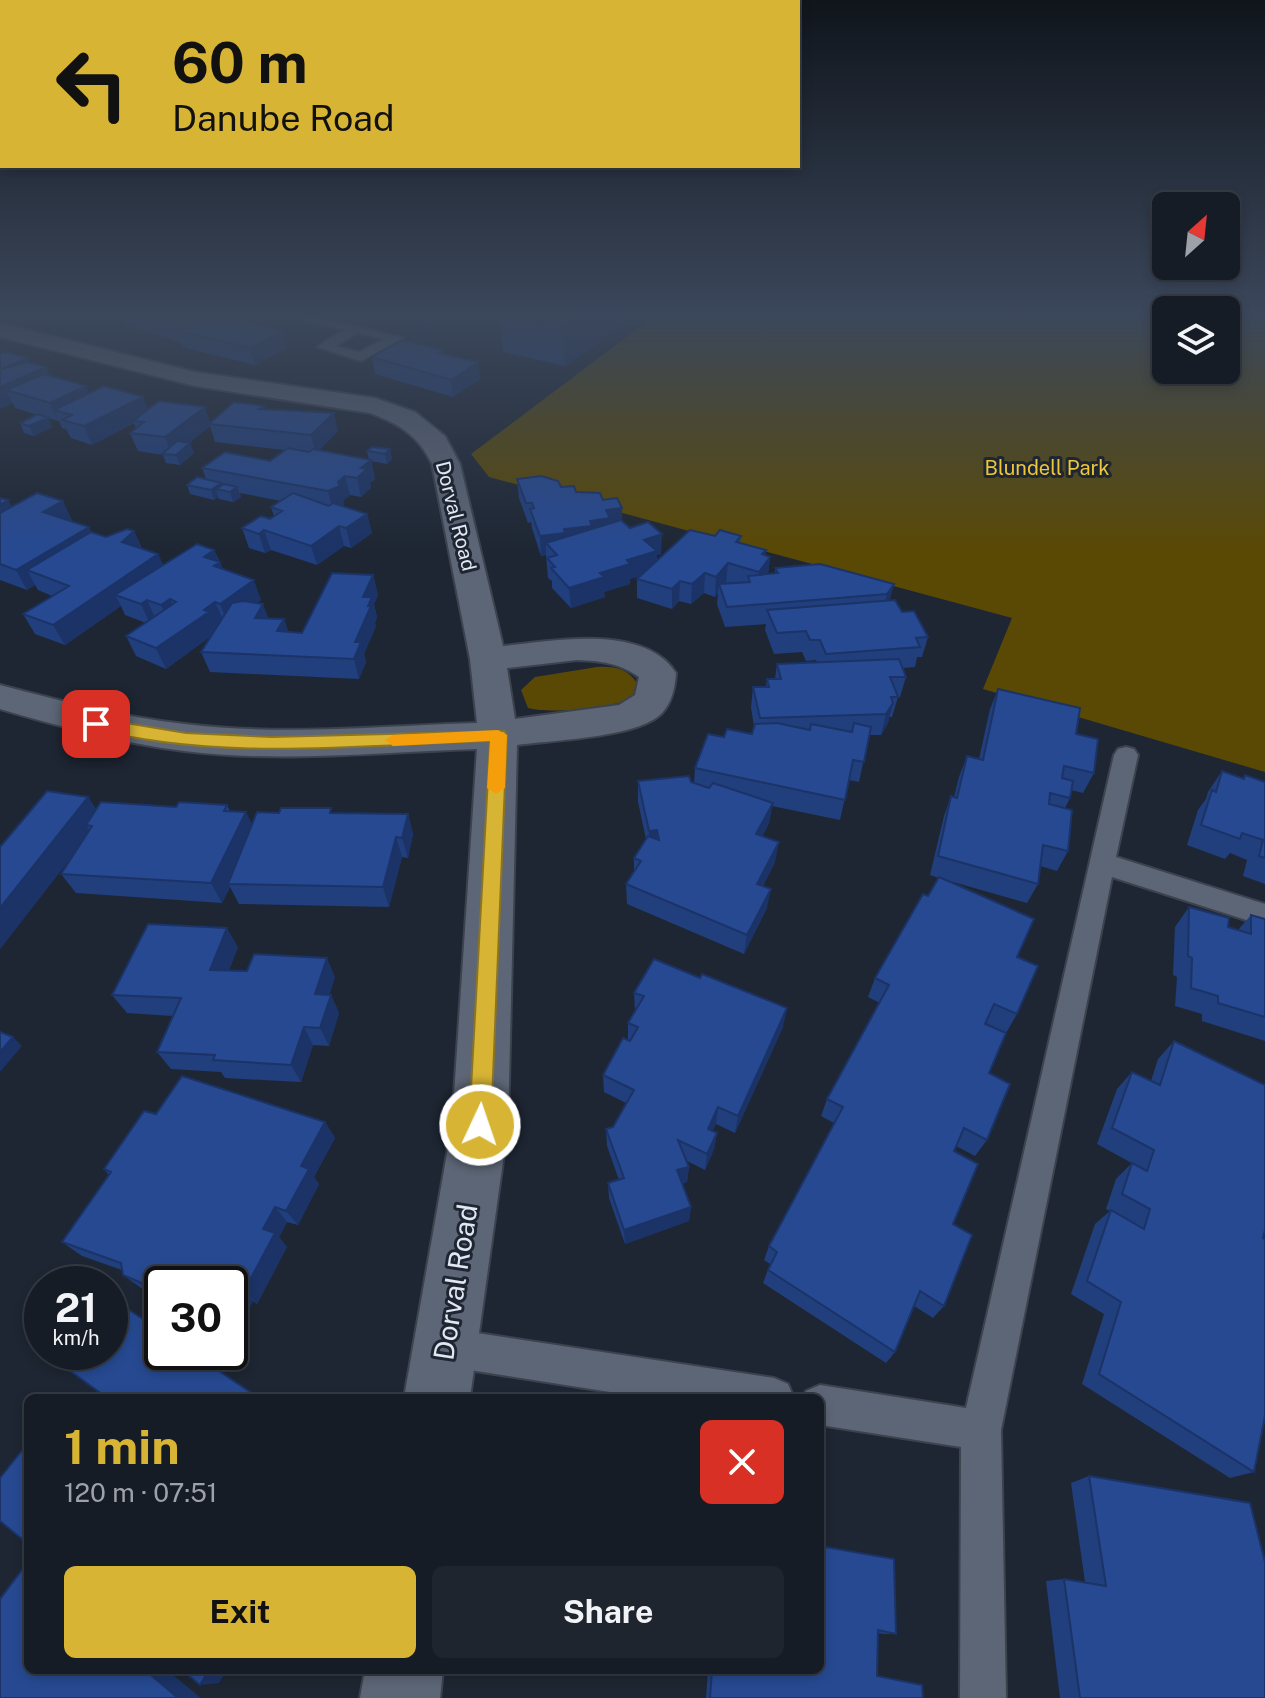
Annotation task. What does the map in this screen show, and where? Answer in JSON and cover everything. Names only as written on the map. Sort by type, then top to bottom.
[{"type":"street","name":"Dorval Road","points":[[299,393],[375,406],[406,418],[435,442],[446,464],[488,659],[498,735],[480,1125],[438,1394]]},
{"type":"street","points":[[0,697],[96,724],[186,738],[272,743],[498,735],[626,717],[645,710],[657,694],[658,673],[643,660],[621,651],[595,650],[488,659]]},
{"type":"street","points":[[400,1698],[403,1674]]},
{"type":"lane","points":[[983,1698],[981,1430],[1126,755]]},
{"type":"lane","points":[[1102,863],[1265,915]]},
{"type":"lane","points":[[444,1347],[748,1394]]},
{"type":"lane","points":[[824,1406],[981,1430]]},
{"type":"green space","name":"Blundell Park","points":[[552,393],[1265,393],[1265,772],[983,689],[1012,618],[489,477],[471,454]]},
{"type":"green space","points":[[597,667],[614,668],[629,674],[637,683],[634,696],[613,704],[582,709],[528,708],[521,690],[535,677]]},
{"type":"building","points":[[17,393],[71,393],[50,403]]},
{"type":"building","points":[[89,393],[130,393],[143,397],[84,426],[62,420],[72,415],[54,410]]},
{"type":"building","points":[[159,401],[205,407],[165,437],[130,433],[144,422],[133,421]]},
{"type":"building","points":[[234,402],[264,406],[259,409],[334,413],[311,435],[209,424]]},
{"type":"building","points":[[38,414],[48,418],[29,426],[20,423]]},
{"type":"building","points":[[177,441],[190,443],[176,455],[162,454]]},
{"type":"building","points":[[372,447],[390,449],[385,454],[367,451]]},
{"type":"building","points":[[288,448],[309,452],[313,449],[371,460],[361,468],[367,469],[357,478],[345,476],[338,482],[340,486],[328,491],[202,468],[225,452],[270,461]]},
{"type":"building","points":[[541,476],[558,481],[561,487],[574,486],[576,492],[600,493],[603,500],[617,498],[622,508],[606,510],[610,518],[590,521],[592,526],[540,536],[530,509],[534,508],[532,503],[526,503],[517,479]]},
{"type":"building","points":[[197,477],[221,483],[211,490],[187,485]]},
{"type":"building","points":[[224,484],[237,487],[230,492],[216,489]]},
{"type":"building","points":[[37,493],[63,501],[43,512],[89,527],[16,570],[0,564],[0,513]]},
{"type":"building","points":[[293,493],[329,506],[333,503],[367,514],[346,528],[339,526],[311,546],[264,530],[259,534],[242,528],[261,516],[270,519],[282,511],[271,507]]},
{"type":"building","points":[[621,520],[630,528],[648,522],[662,534],[644,540],[657,551],[627,560],[630,564],[600,573],[604,577],[569,588],[551,568],[555,567],[547,558],[557,555],[546,543]]},
{"type":"building","points":[[127,529],[134,531],[122,542],[158,554],[53,625],[23,614],[69,586],[27,570],[91,532],[106,537]]},
{"type":"building","points":[[690,530],[715,536],[720,530],[741,536],[736,542],[766,550],[762,554],[770,557],[759,572],[728,563],[716,577],[705,573],[692,584],[680,581],[672,589],[637,579]]},
{"type":"building","points":[[197,544],[214,550],[204,557],[220,562],[214,566],[254,580],[220,604],[215,602],[204,610],[209,612],[156,648],[126,636],[176,602],[170,599],[161,605],[147,600],[141,604],[115,595]]},
{"type":"building","points":[[820,564],[894,584],[887,594],[727,607],[719,584],[750,582],[748,576],[778,573],[775,568]]},
{"type":"building","points":[[332,573],[373,575],[363,597],[372,597],[368,606],[371,606],[355,642],[361,642],[354,659],[201,652],[232,603],[263,604],[255,618],[284,619],[277,631],[302,633]]},
{"type":"building","points":[[895,600],[902,612],[914,611],[928,637],[916,638],[920,647],[826,654],[820,640],[810,640],[806,631],[777,633],[767,610]]},
{"type":"building","points":[[899,659],[906,677],[890,677],[898,697],[891,697],[893,703],[886,714],[760,718],[753,687],[769,687],[767,679],[781,679],[777,664]]},
{"type":"building","points":[[998,689],[1080,708],[1076,734],[1098,739],[1094,773],[1064,766],[1062,778],[1073,781],[1070,798],[1050,793],[1049,804],[1072,810],[1068,851],[1043,845],[1038,884],[938,856],[951,796],[957,798],[967,756],[983,760]]},
{"type":"building","points":[[777,723],[810,730],[811,724],[852,732],[854,723],[871,727],[864,762],[853,760],[845,800],[695,768],[708,734],[724,737],[727,729],[752,734],[755,724]]},
{"type":"building","points":[[1222,771],[1265,782],[1265,858],[1259,856],[1263,840],[1242,833],[1240,839],[1201,825],[1212,790],[1216,792]]},
{"type":"building","points":[[689,776],[691,782],[709,788],[713,783],[773,803],[756,834],[779,842],[757,884],[771,889],[747,935],[626,884],[641,861],[634,858],[648,836],[659,840],[657,830],[649,831],[638,781]]},
{"type":"building","points":[[47,791],[88,797],[0,908],[0,847]]},
{"type":"building","points":[[101,802],[176,807],[179,802],[227,805],[224,811],[246,812],[211,883],[61,874],[92,826],[86,825]]},
{"type":"building","points":[[281,808],[331,808],[330,813],[408,814],[402,838],[396,837],[383,887],[228,884],[257,812],[279,813]]},
{"type":"building","points":[[939,877],[1034,919],[1017,957],[1038,966],[1017,1014],[994,1004],[985,1024],[1006,1033],[989,1073],[1010,1084],[987,1140],[964,1128],[954,1151],[978,1164],[953,1224],[972,1235],[944,1306],[920,1291],[895,1352],[768,1270],[777,1252],[769,1246],[843,1107],[827,1099],[889,985],[875,978],[923,894],[928,896]]},
{"type":"building","points":[[1189,907],[1229,918],[1228,927],[1251,934],[1251,915],[1265,919],[1265,1017],[1218,1003],[1218,996],[1191,988]]},
{"type":"building","points":[[148,924],[227,928],[210,970],[247,971],[254,954],[327,958],[315,994],[331,995],[320,1028],[304,1027],[291,1065],[213,1060],[215,1055],[157,1052],[181,998],[112,995]]},
{"type":"building","points":[[654,959],[700,978],[702,974],[787,1008],[738,1116],[718,1107],[708,1129],[717,1133],[707,1154],[678,1140],[689,1167],[677,1170],[691,1207],[624,1230],[608,1183],[624,1178],[606,1129],[613,1127],[634,1090],[603,1075],[623,1038],[630,1041],[638,1027],[628,1023],[644,996],[634,993]]},
{"type":"building","points":[[0,1032],[13,1037],[0,1052]]},
{"type":"building","points":[[1174,1041],[1265,1085],[1265,1416],[1254,1472],[1099,1374],[1121,1302],[1087,1281],[1111,1210],[1144,1229],[1150,1209],[1122,1194],[1132,1163],[1147,1171],[1154,1150],[1112,1128],[1132,1072],[1160,1085]]},
{"type":"building","points":[[182,1076],[325,1122],[301,1166],[309,1169],[286,1211],[275,1207],[263,1229],[275,1233],[248,1284],[248,1266],[144,1266],[144,1284],[128,1277],[128,1266],[62,1242],[111,1172],[104,1169],[144,1111],[156,1114]]},
{"type":"building","points":[[128,1309],[144,1320],[144,1370],[218,1370],[253,1394],[97,1394],[99,1392],[69,1370],[128,1370]]},
{"type":"building","points":[[24,1448],[24,1541],[0,1521],[0,1478]]},
{"type":"building","points":[[1089,1476],[1250,1503],[1265,1562],[1265,1698],[1080,1698],[1064,1579],[1106,1586]]},
{"type":"building","points":[[824,1547],[894,1559],[896,1634],[878,1630],[877,1676],[922,1685],[923,1698],[710,1698],[712,1674],[824,1674]]},
{"type":"building","points":[[24,1567],[24,1674],[150,1674],[178,1698],[0,1698],[0,1599]]},
{"type":"building","points":[[187,1674],[207,1674],[200,1685]]},
{"type":"slow traffic","points":[[393,740],[498,735],[496,788]]},
{"type":"route","points":[[96,724],[186,738],[272,743],[428,740],[498,735],[480,1125]]}]
